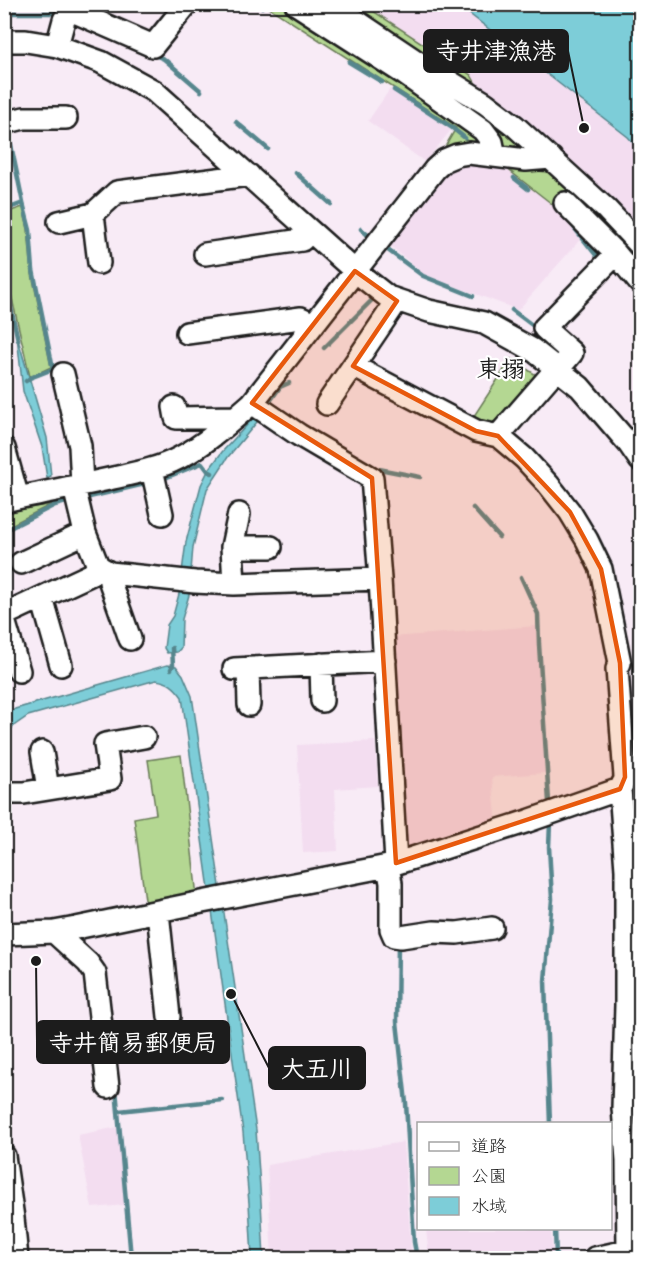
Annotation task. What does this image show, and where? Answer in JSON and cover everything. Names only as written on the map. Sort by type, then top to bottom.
[{"type":"street","points":[[57,46],[66,16],[75,12],[153,46],[187,4]]},
{"type":"street","points":[[296,4],[403,73],[483,130],[492,142],[495,156]]},
{"type":"street","points":[[331,4],[419,63],[485,103],[515,126],[606,209],[640,245]]},
{"type":"street","points":[[4,41],[57,46],[101,62],[154,91],[242,177],[306,235],[388,297],[429,311],[484,323],[534,350],[580,387],[637,448]]},
{"type":"street","points":[[5,123],[24,118],[66,118]]},
{"type":"street","points":[[4,448],[11,499],[78,493],[154,478],[236,417],[260,408],[314,324],[445,159],[469,153],[526,160],[551,158]]},
{"type":"street","points":[[59,222],[93,214],[117,192],[242,177]]},
{"type":"street","points":[[565,203],[616,254],[640,283]]},
{"type":"street","points":[[93,214],[99,263]]},
{"type":"street","points":[[205,254],[306,235]]},
{"type":"street","points":[[498,436],[556,368],[561,366],[572,353],[544,328],[616,254]]},
{"type":"street","points":[[327,404],[396,301]]},
{"type":"street","points":[[187,333],[301,318],[314,324]]},
{"type":"street","points":[[353,366],[476,431],[498,436],[524,458],[570,512],[601,569],[620,663],[617,669],[629,779],[623,1108],[634,1249],[595,1258]]},
{"type":"street","points":[[63,374],[80,446],[78,493],[85,533],[110,582],[130,639]]},
{"type":"street","points":[[174,407],[176,418],[236,417]]},
{"type":"street","points":[[260,408],[299,435],[372,478],[385,661],[394,936],[434,932],[457,933],[492,928]]},
{"type":"street","points":[[154,478],[162,514]]},
{"type":"street","points":[[234,584],[232,547],[239,514]]},
{"type":"street","points":[[21,563],[85,533]]},
{"type":"street","points":[[232,547],[271,547]]},
{"type":"street","points":[[4,615],[104,569],[186,581],[234,584],[380,579]]},
{"type":"street","points":[[42,598],[61,665]]},
{"type":"street","points":[[4,620],[20,671]]},
{"type":"street","points":[[249,705],[241,668],[385,661]]},
{"type":"street","points":[[321,664],[322,701]]},
{"type":"street","points":[[4,793],[24,793],[110,779],[105,744],[144,737]]},
{"type":"street","points":[[42,752],[48,789]]},
{"type":"street","points":[[4,934],[54,932],[392,865],[528,821],[629,779]]},
{"type":"street","points":[[158,912],[169,1017]]},
{"type":"street","points":[[54,932],[88,963],[94,973],[108,1087]]},
{"type":"street","points":[[4,1156],[14,1218],[17,1258]]},
{"type":"highlighted area","points":[[355,271],[397,301],[353,366],[476,431],[498,436],[570,512],[601,569],[620,663],[625,777],[620,789],[396,863],[372,478],[252,403]]},
{"type":"shaded area","points":[[343,5],[640,5],[640,233]]},
{"type":"shaded area","points":[[390,89],[451,130],[425,162],[368,121]]},
{"type":"shaded area","points":[[467,162],[506,168],[552,204],[559,192],[592,226],[518,310],[425,275],[386,242],[449,166]]},
{"type":"shaded area","points":[[536,626],[545,773],[492,777],[497,824],[403,855],[391,637]]},
{"type":"shaded area","points":[[375,741],[378,786],[335,789],[338,851],[303,853],[297,745]]},
{"type":"shaded area","points":[[118,1127],[125,1205],[92,1208],[78,1135]]},
{"type":"shaded area","points":[[403,1142],[412,1258],[272,1258],[267,1165]]},
{"type":"shaded area","points":[[426,1230],[551,1230],[553,1258],[429,1258]]},
{"type":"green space","points":[[265,5],[317,5],[468,103],[518,142],[512,150],[442,152],[456,128]]},
{"type":"green space","points":[[343,5],[364,5],[471,75],[479,89]]},
{"type":"green space","points":[[506,168],[558,173],[640,255],[640,276],[559,193],[552,204]]},
{"type":"green space","points":[[23,207],[28,229],[32,274],[51,367],[30,377],[5,268],[5,213]]},
{"type":"green space","points":[[511,359],[544,380],[498,434],[472,419]]},
{"type":"green space","points":[[52,504],[5,528],[5,512]]},
{"type":"green space","points":[[181,755],[197,897],[146,907],[134,818],[156,814],[148,760]]},
{"type":"water","points":[[458,5],[640,5],[640,150],[628,137]]},
{"type":"water","points":[[17,336],[47,438],[51,476],[47,478],[42,447],[23,391]]},
{"type":"water","points":[[258,413],[262,416],[228,457],[207,489],[193,547],[189,595],[182,619],[181,648],[177,652],[167,653],[164,648],[167,625],[173,616],[179,594],[186,542],[201,485],[222,452]]},
{"type":"water","points":[[167,665],[176,666],[183,675],[192,696],[256,1130],[264,1258],[252,1258],[243,1132],[182,697],[171,685],[156,680],[28,716],[5,736],[5,717],[15,709]]},
{"type":"waterway","points":[[259,4],[262,7]]},
{"type":"waterway","points":[[4,13],[61,14]]},
{"type":"waterway","points":[[152,54],[164,59],[201,91]]},
{"type":"waterway","points":[[349,62],[382,82]]},
{"type":"waterway","points":[[394,90],[465,138]]},
{"type":"waterway","points":[[236,122],[268,149]]},
{"type":"waterway","points":[[4,137],[11,145],[23,203],[4,210]]},
{"type":"waterway","points":[[296,173],[331,204]]},
{"type":"waterway","points":[[514,178],[528,189]]},
{"type":"waterway","points":[[23,203],[30,230],[33,270],[53,369],[26,381]]},
{"type":"waterway","points":[[569,221],[600,260]]},
{"type":"waterway","points":[[361,229],[370,237]]},
{"type":"waterway","points":[[385,248],[423,276],[473,296]]},
{"type":"waterway","points":[[4,278],[18,340]]},
{"type":"waterway","points":[[324,348],[373,299],[366,293]]},
{"type":"waterway","points":[[512,310],[536,328]]},
{"type":"waterway","points":[[266,407],[280,387],[289,383]]},
{"type":"waterway","points":[[160,480],[202,463],[212,473]]},
{"type":"waterway","points":[[379,475],[379,469],[420,477]]},
{"type":"waterway","points":[[81,499],[149,483]]},
{"type":"waterway","points":[[4,531],[55,505],[70,501]]},
{"type":"waterway","points":[[473,508],[499,537]]},
{"type":"waterway","points":[[521,577],[538,614],[549,802]]},
{"type":"waterway","points":[[171,669],[173,665],[172,648]]},
{"type":"waterway","points":[[550,823],[552,899],[545,981],[550,1122]]},
{"type":"waterway","points":[[398,943],[397,1022],[406,1103],[414,1242],[417,1258]]},
{"type":"waterway","points":[[116,1089],[131,1258]]},
{"type":"waterway","points":[[119,1111],[222,1100]]},
{"type":"waterway","points":[[555,1230],[556,1258]]},
{"type":"place","name":"寺井津漁港","points":[[584,128]]},
{"type":"place","name":"寺井簡易郵便局","points":[[36,961]]},
{"type":"place","name":"大五川","points":[[231,994]]},
{"type":"district","name":"東搦","points":[[501,368]]}]
